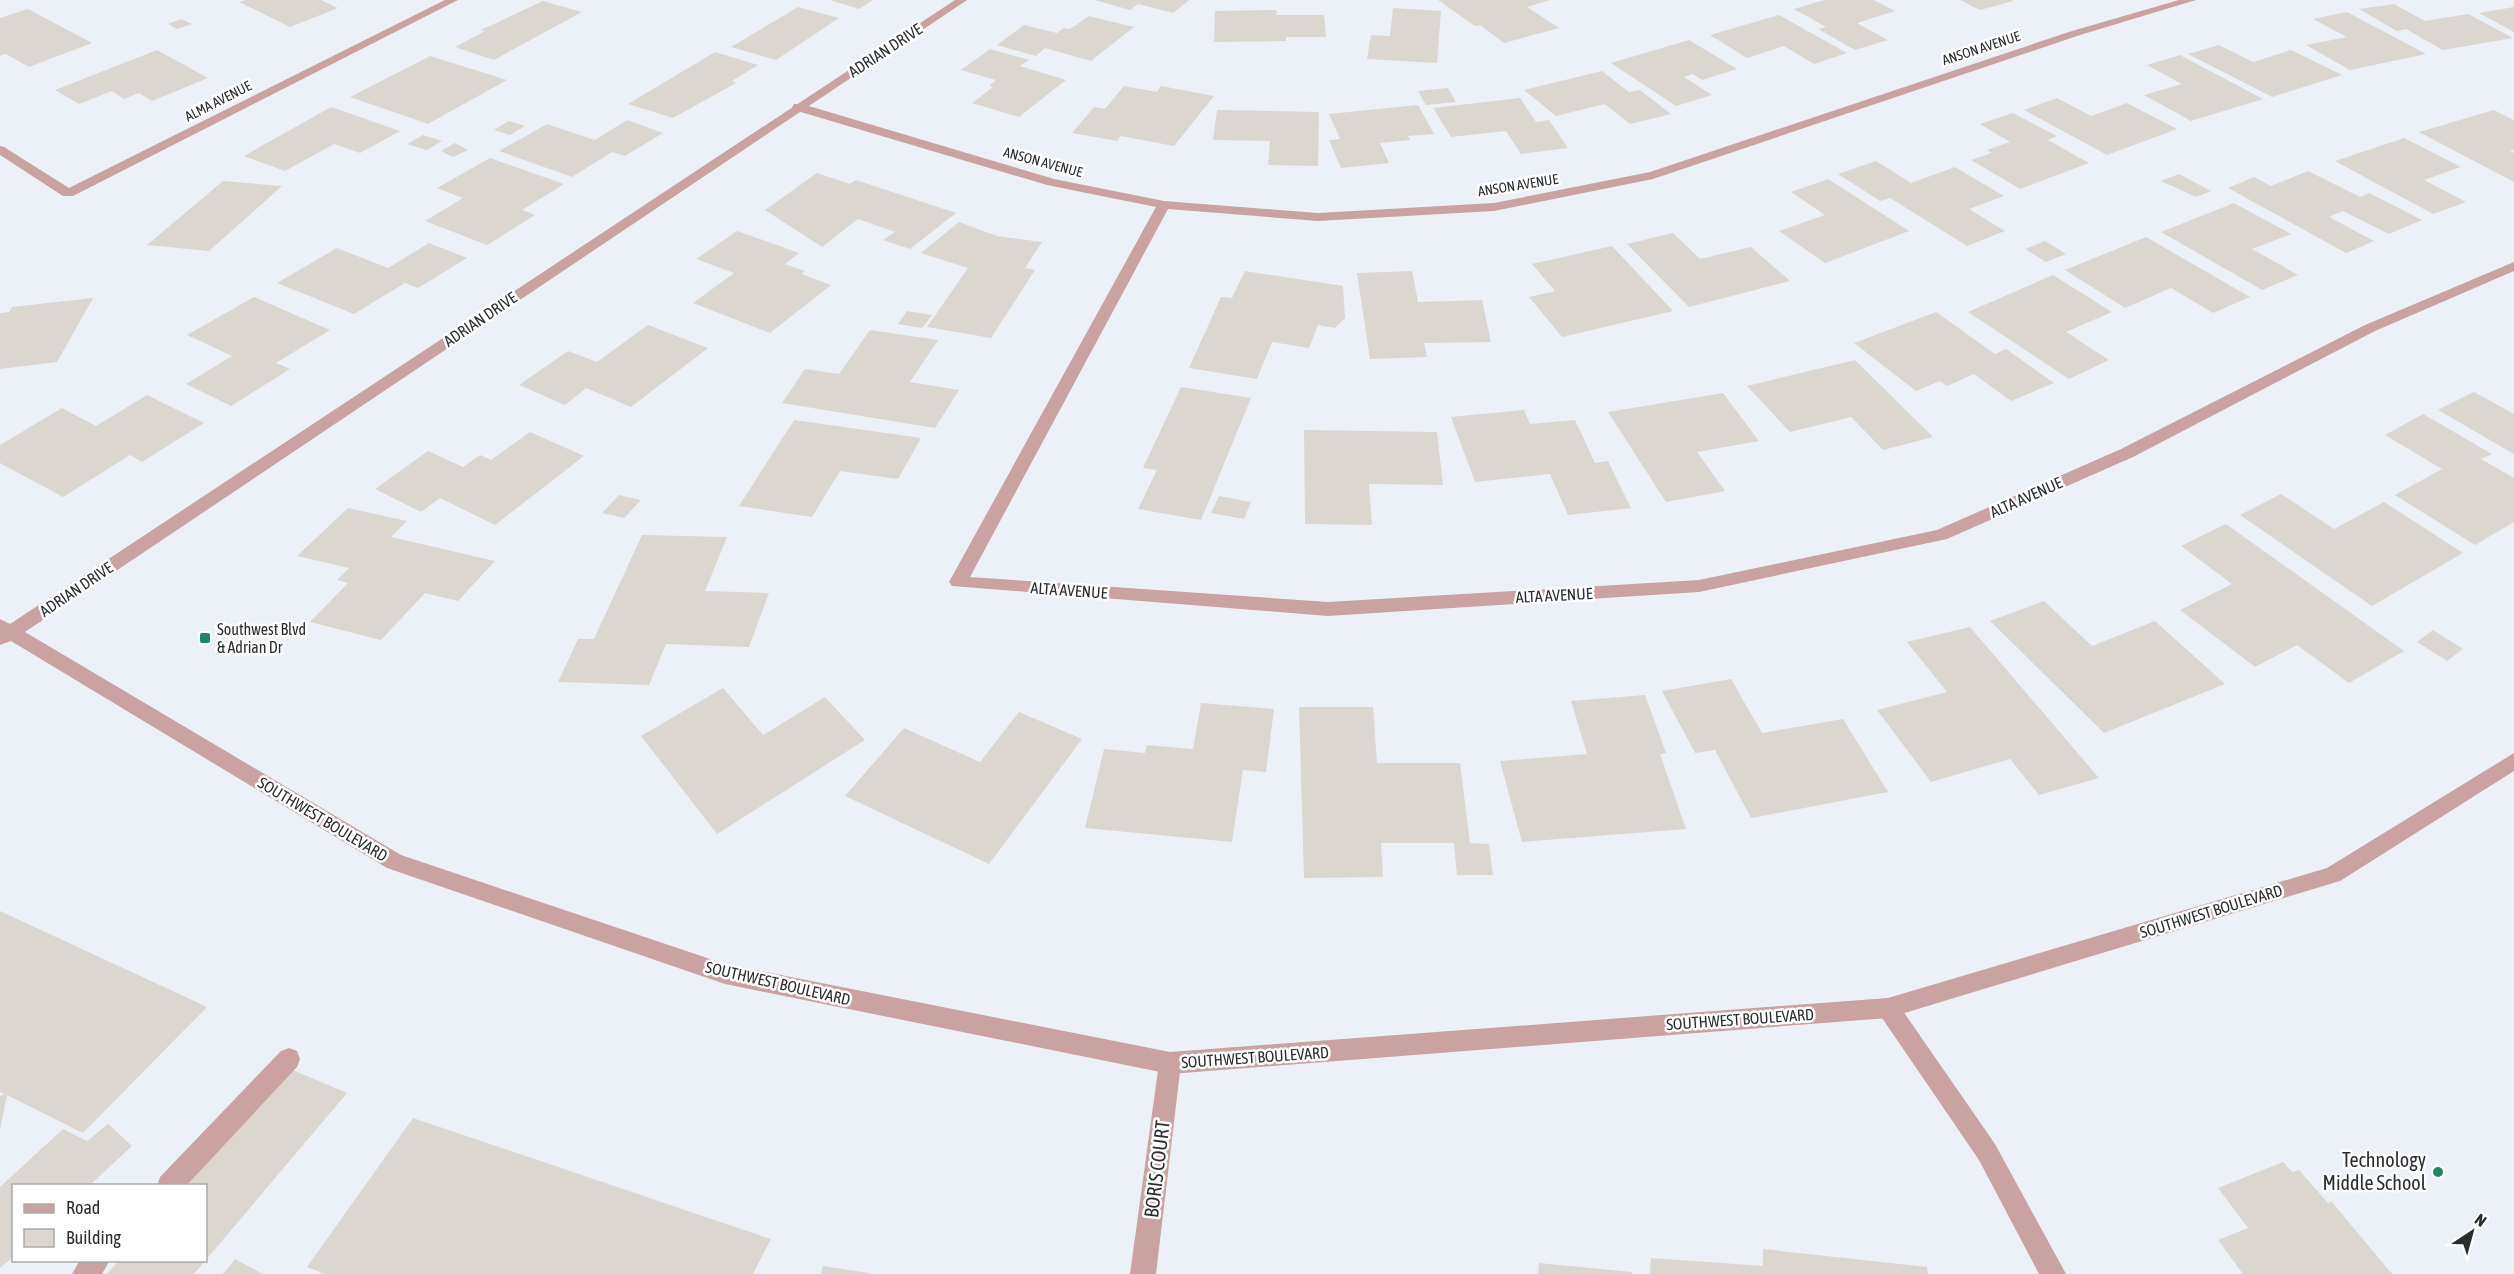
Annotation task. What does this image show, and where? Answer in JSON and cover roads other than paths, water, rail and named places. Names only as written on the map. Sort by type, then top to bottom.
[{"type":"street","name":"ALMA AVENUE","points":[[0,150],[68,193],[453,0]]},
{"type":"street","name":"ADRIAN DRIVE","points":[[4,632],[962,0]]},
{"type":"street","name":"ANSON AVENUE","points":[[798,107],[1052,182],[1164,205],[1318,217],[1494,207],[1653,175],[2054,40],[2191,0]]},
{"type":"street","name":"ALTA AVENUE","points":[[1164,205],[958,582],[1328,609],[1699,586],[1941,535],[2127,453],[2370,328],[2514,266]]},
{"type":"street","name":"SOUTHWEST BOULEVARD","points":[[4,632],[394,862],[724,974],[1170,1064],[1888,1008],[2333,875],[2514,761]]},
{"type":"street","points":[[1888,1008],[1987,1152],[2053,1274]]},
{"type":"street","points":[[170,1184],[289,1059]]},
{"type":"street","name":"BORIS COURT","points":[[1143,1274],[1170,1064]]},
{"type":"street","points":[[85,1274],[96,1262]]},
{"type":"place","name":"Southwest Blvd & Adrian Dr","points":[[205,638]]},
{"type":"place","name":"Technology Middle School","points":[[2438,1172]]}]
